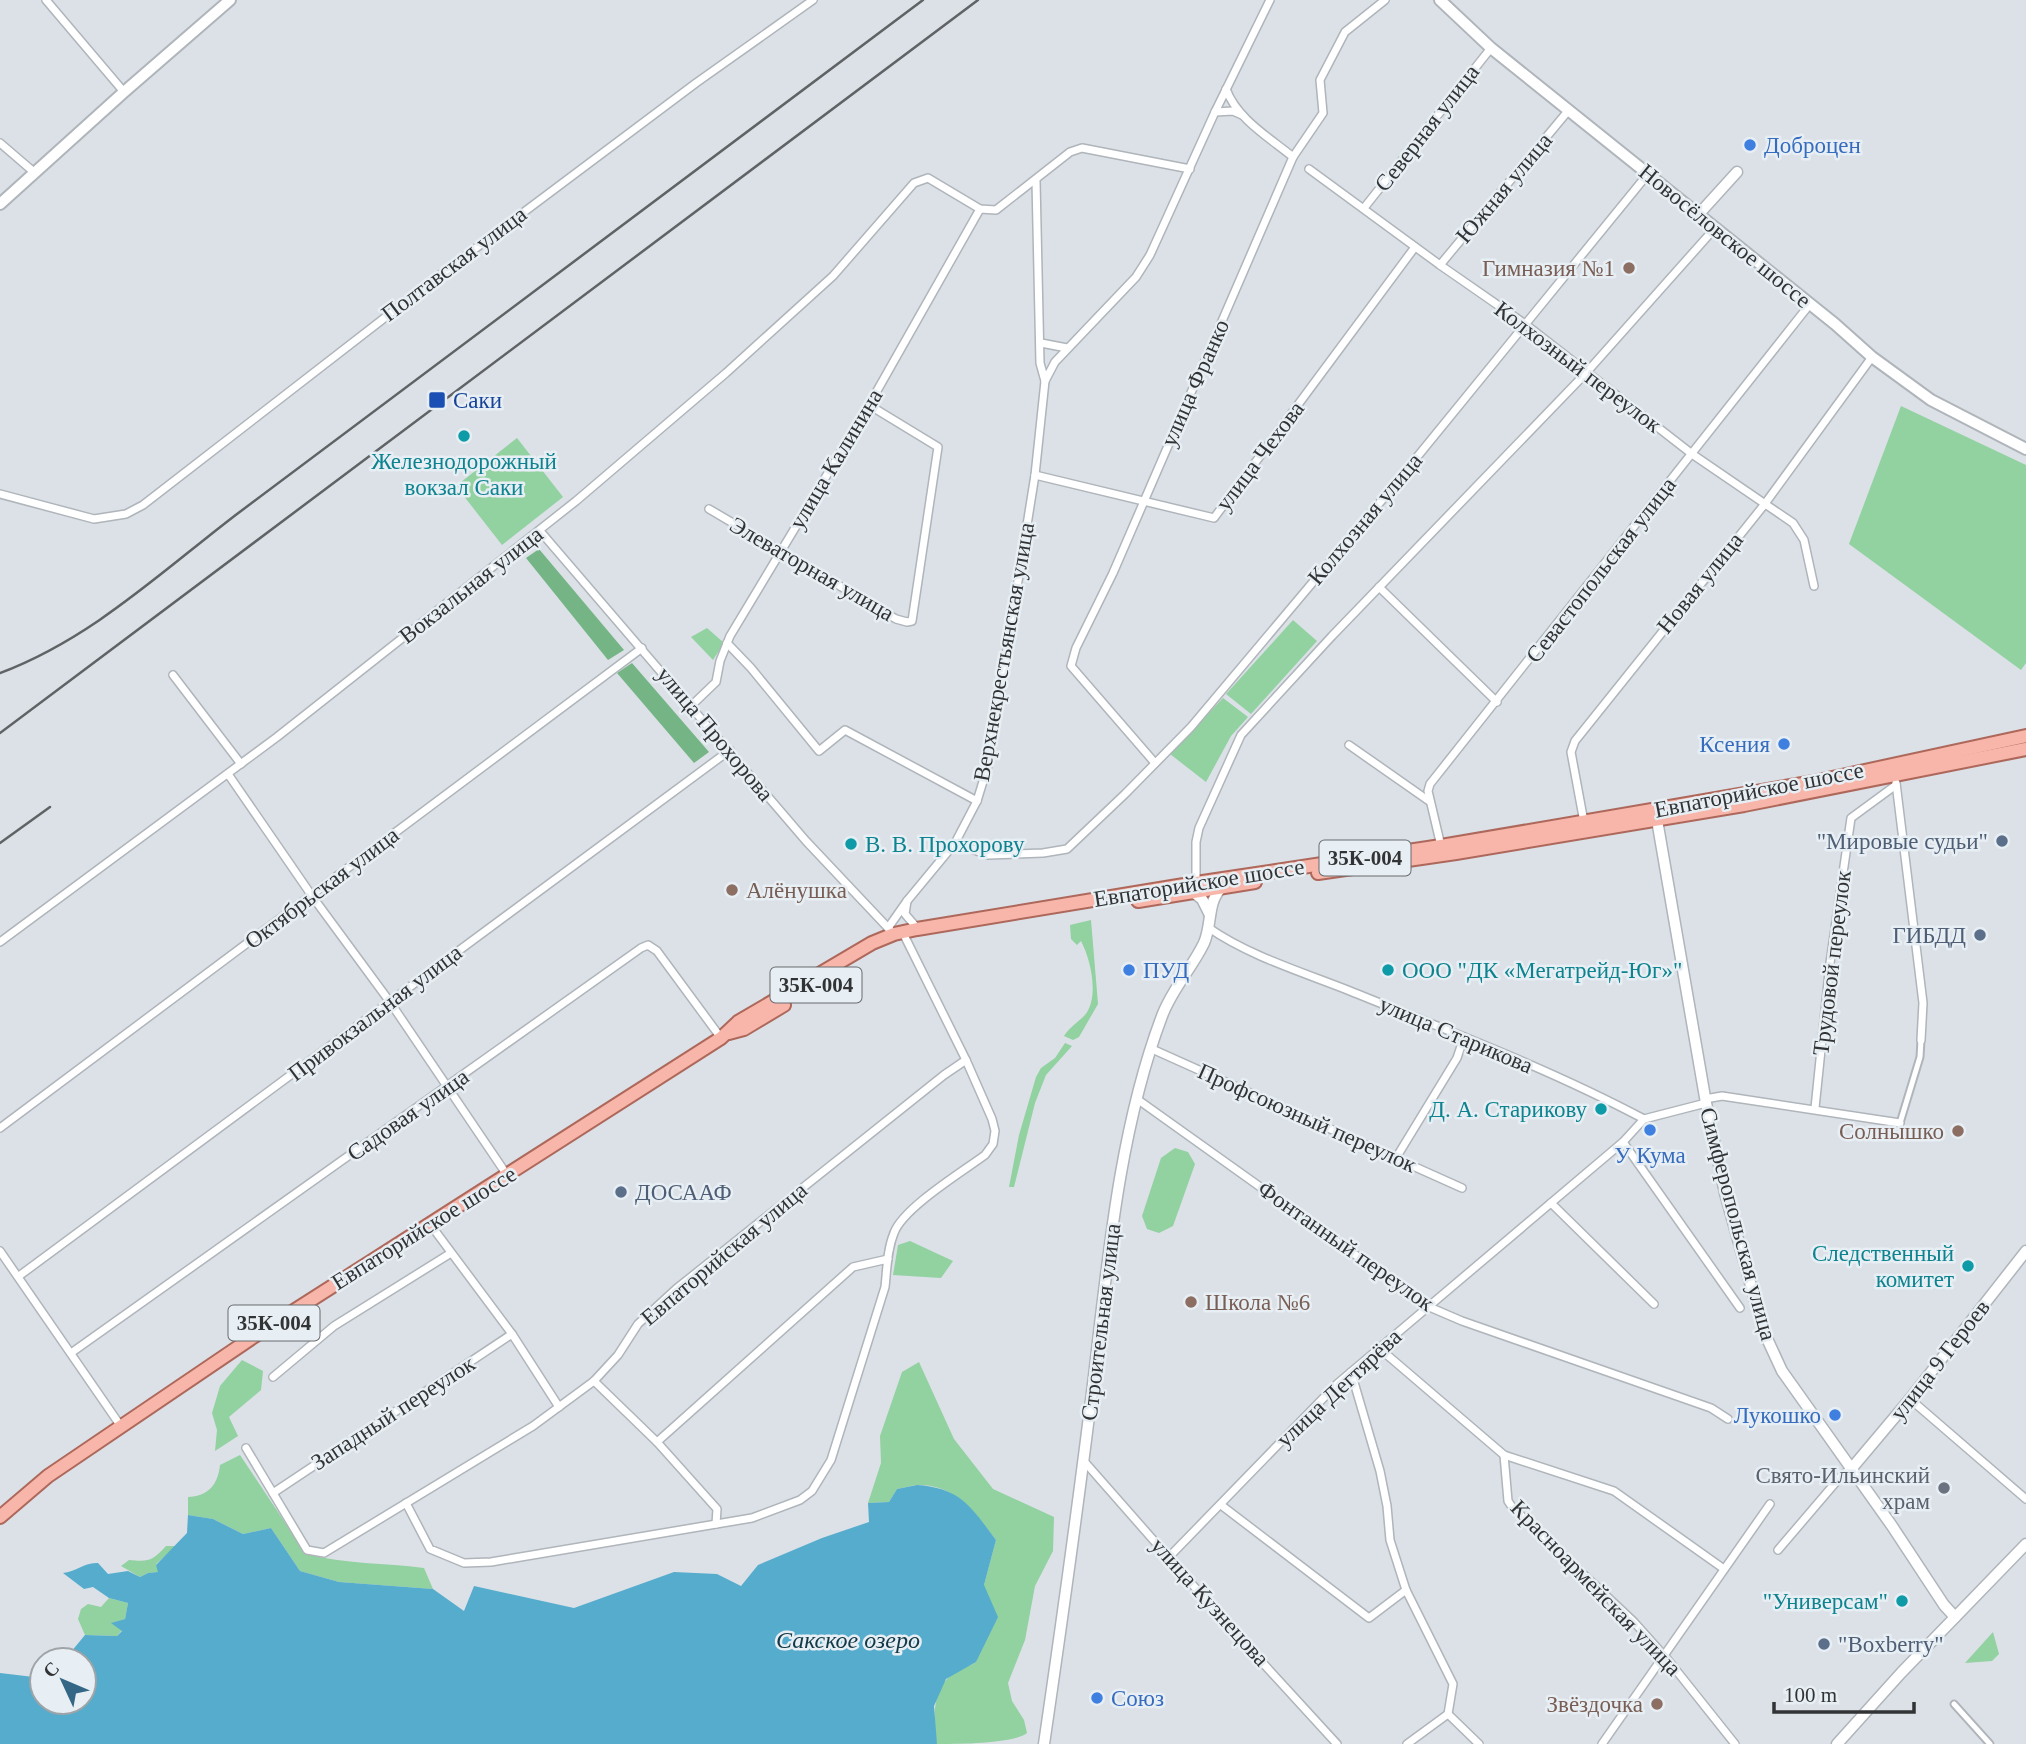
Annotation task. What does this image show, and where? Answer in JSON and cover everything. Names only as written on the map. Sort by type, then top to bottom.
[{"type":"main road","name":"Новосёловское шоссе","points":[[1440,0],[1490,48],[1810,304],[1872,357],[1931,400],[2026,449]]},
{"type":"main road","points":[[0,204],[224,2]]},
{"type":"main road","name":"Евпаторийское шоссе","points":[[895,933],[1195,888],[1814,782],[2026,736]]},
{"type":"main road","name":"Евпаторийское шоссе","points":[[120,1425],[725,1036],[744,1030],[876,949],[895,933],[1195,888],[1222,888],[1456,853],[1895,780],[2026,749]]},
{"type":"main road","name":"35К-004","points":[[0,1517],[48,1476],[120,1425]]},
{"type":"street","points":[[46,0],[124,92]]},
{"type":"street","name":"Полтавская улица","points":[[0,494],[94,519],[126,514],[143,505],[425,286],[696,83],[813,0]]},
{"type":"street","name":"Верхнекрестьянская улица","points":[[1045,381],[1055,362],[1136,277],[1150,256],[1215,112],[1270,0]]},
{"type":"street","name":"улица Франко","points":[[1158,760],[1072,666],[1076,648],[1144,501],[1293,157],[1323,113],[1320,80],[1345,32],[1385,0]]},
{"type":"street","name":"Северная улица","points":[[1364,208],[1490,48]]},
{"type":"street","points":[[1226,89],[1243,115],[1293,157]]},
{"type":"street","points":[[1215,112],[1233,111],[1243,115]]},
{"type":"street","name":"Южная улица","points":[[1440,265],[1568,111]]},
{"type":"street","points":[[0,143],[35,173]]},
{"type":"street","points":[[980,209],[996,210],[1069,152],[1082,148],[1190,169]]},
{"type":"street","name":"Колхозный переулок","points":[[1309,169],[1525,324],[1692,454],[1793,523],[1804,540],[1814,586]]},
{"type":"street","points":[[1698,215],[1737,172]]},
{"type":"street","name":"Колхозная улица","points":[[956,843],[988,855],[1043,853],[1067,849],[1191,727],[1647,175]]},
{"type":"street","name":"Вокзальная улица","points":[[0,942],[228,774],[540,531],[726,373],[833,276],[914,183],[928,178],[980,209]]},
{"type":"street","name":"Верхнекрестьянская улица","points":[[895,933],[907,901],[956,843],[977,801],[989,762],[1035,475],[1045,381],[1040,363],[1035,180]]},
{"type":"street","name":"улица Калинина","points":[[691,706],[716,682],[727,643],[869,405],[980,209]]},
{"type":"street","points":[[1210,916],[1195,888],[1196,842],[1199,828],[1241,735],[1379,587],[1586,373],[1715,228]]},
{"type":"street","name":"улица Чехова","points":[[1035,475],[1214,518],[1415,247]]},
{"type":"street","name":"Севастопольская улица","points":[[1430,801],[1430,784],[1810,304]]},
{"type":"street","points":[[1041,343],[1067,348]]},
{"type":"street","name":"Новая улица","points":[[1584,822],[1571,752],[1575,741],[1764,505],[1872,357]]},
{"type":"street","name":"Элеваторная улица","points":[[709,509],[896,619],[912,621],[938,447],[869,405]]},
{"type":"street","name":"улица Прохорова","points":[[540,531],[806,841],[895,933],[966,1060],[992,1119],[995,1131],[993,1144],[985,1155],[916,1206],[904,1218],[893,1235],[888,1259]]},
{"type":"street","points":[[1379,587],[1497,702]]},
{"type":"street","points":[[727,643],[819,751],[845,730],[977,801]]},
{"type":"street","name":"Октябрьская улица","points":[[0,1128],[642,648]]},
{"type":"street","points":[[173,675],[241,764]]},
{"type":"street","points":[[1349,745],[1430,801],[1441,846]]},
{"type":"street","name":"Привокзальная улица","points":[[19,1276],[730,750]]},
{"type":"street","points":[[228,774],[312,896],[390,1002],[507,1175]]},
{"type":"street","points":[[1644,1119],[1722,1096],[1900,1123],[1920,1057],[1923,1003],[1895,780]]},
{"type":"street","name":"Трудовой переулок","points":[[1815,1108],[1830,963],[1851,818],[1895,780]]},
{"type":"street","name":"Симферопольская улица","points":[[1657,820],[1706,1101],[1725,1193],[1763,1332],[1782,1371],[1955,1617]]},
{"type":"street","name":"Строительная улица","points":[[1044,1744],[1110,1242],[1137,1099],[1162,1016],[1198,953],[1209,928],[1213,901],[1222,888]]},
{"type":"street","points":[[907,901],[905,914],[918,929]]},
{"type":"street","name":"улица Старикова","points":[[1209,928],[1220,936],[1276,961],[1584,1089],[1644,1119]]},
{"type":"street","name":"Садовая улица","points":[[71,1353],[641,948],[648,945],[657,951],[725,1036]]},
{"type":"street","points":[[1396,1158],[1457,1058],[1464,1037]]},
{"type":"street","name":"Профсоюзный переулок","points":[[1152,1049],[1462,1188]]},
{"type":"street","name":"Евпаторийская улица","points":[[273,1493],[307,1550],[324,1553],[533,1426],[594,1381],[618,1355],[638,1324],[676,1289],[966,1060]]},
{"type":"street","name":"Фонтанный переулок","points":[[1137,1099],[1427,1306],[1487,1330],[1711,1408],[1728,1419]]},
{"type":"street","name":"улица Дегтярёва","points":[[1169,1557],[1351,1372],[1623,1142],[1644,1119]]},
{"type":"street","points":[[1623,1142],[1740,1308]]},
{"type":"street","points":[[1551,1203],[1654,1304]]},
{"type":"street","points":[[430,1224],[512,1334],[559,1407]]},
{"type":"street","points":[[0,1251],[120,1425]]},
{"type":"street","name":"улица 9 Героев","points":[[1852,1468],[2026,1251]]},
{"type":"street","points":[[273,1377],[334,1326],[450,1253]]},
{"type":"street","points":[[406,1503],[430,1549],[464,1563],[491,1562],[752,1518],[800,1500],[812,1492],[831,1460],[885,1287],[888,1259],[853,1267],[657,1442]]},
{"type":"street","name":"Западный переулок","points":[[273,1493],[512,1334]]},
{"type":"street","points":[[1379,1348],[1504,1455],[1614,1491],[1724,1569]]},
{"type":"street","points":[[1351,1372],[1380,1471],[1390,1540],[1406,1590],[1452,1684],[1448,1714],[1407,1744]]},
{"type":"street","points":[[594,1381],[657,1442],[717,1509],[716,1524]]},
{"type":"street","points":[[1910,1399],[2026,1499]]},
{"type":"street","points":[[246,1448],[273,1493]]},
{"type":"street","name":"Красноармейская улица","points":[[1504,1455],[1508,1501],[1512,1507],[1634,1622],[1735,1744]]},
{"type":"street","name":"улица Кузнецова","points":[[1083,1460],[1337,1744]]},
{"type":"street","points":[[1778,1550],[1842,1475],[1852,1468]]},
{"type":"street","points":[[1602,1744],[1770,1504]]},
{"type":"street","points":[[1221,1505],[1368,1618],[1406,1590]]},
{"type":"street","points":[[1837,1744],[1874,1701],[2026,1544]]},
{"type":"street","points":[[1954,1704],[1990,1744]]},
{"type":"street","points":[[1448,1714],[1479,1744]]},
{"type":"green space","points":[[1901,406],[2026,465],[2026,663],[2021,670],[1849,544]]},
{"type":"green space","points":[[517,438],[563,497],[502,545],[456,486]]},
{"type":"green space","points":[[539,549],[624,650],[608,660],[526,558]]},
{"type":"green space","points":[[1293,620],[1317,641],[1251,714],[1226,694]]},
{"type":"green space","points":[[707,628],[724,643],[713,660],[691,637]]},
{"type":"green space","points":[[632,663],[709,752],[694,763],[617,673]]},
{"type":"green space","points":[[1223,698],[1248,717],[1231,736],[1206,782],[1170,754]]},
{"type":"green space","points":[[1091,920],[1098,1004],[1079,1037],[1073,1040],[1064,1036],[1089,1009],[1093,990],[1085,949],[1081,941],[1077,945],[1071,939],[1070,925]]},
{"type":"green space","points":[[1065,1043],[1072,1046],[1046,1075],[1035,1103],[1014,1187],[1009,1187],[1019,1135],[1036,1077],[1041,1068],[1055,1058]]},
{"type":"green space","points":[[1175,1148],[1188,1152],[1195,1164],[1173,1226],[1159,1233],[1147,1229],[1142,1216],[1161,1158]]},
{"type":"green space","points":[[910,1241],[953,1261],[941,1278],[893,1275],[898,1245]]},
{"type":"green space","points":[[242,1360],[263,1371],[261,1390],[229,1417],[238,1436],[215,1451],[217,1430],[212,1413],[220,1386]]},
{"type":"green space","points":[[919,1362],[954,1439],[993,1489],[1054,1517],[1053,1551],[1035,1586],[1025,1640],[1008,1683],[1012,1701],[1024,1720],[1027,1733],[1020,1737],[985,1743],[937,1744],[935,1728],[936,1701],[942,1685],[953,1674],[976,1662],[984,1585],[996,1540],[964,1502],[932,1486],[916,1485],[897,1489],[889,1502],[868,1503],[881,1463],[880,1436],[902,1372]]},
{"type":"green space","points":[[240,1455],[306,1554],[350,1562],[424,1568],[433,1589],[339,1582],[300,1571],[271,1528],[243,1534],[213,1519],[188,1515],[188,1497],[211,1488],[220,1465]]},
{"type":"green space","points":[[166,1546],[176,1546],[156,1564],[159,1572],[140,1577],[121,1566],[129,1560],[150,1559]]},
{"type":"green space","points":[[109,1598],[128,1603],[125,1619],[112,1623],[122,1630],[117,1636],[85,1635],[78,1619],[81,1609],[88,1604],[101,1607]]},
{"type":"green space","points":[[1993,1632],[1999,1654],[1992,1661],[1965,1663]]},
{"type":"water","name":"Сакское озеро","points":[[917,1485],[955,1495],[972,1509],[996,1540],[984,1585],[998,1617],[976,1662],[946,1679],[934,1706],[937,1744],[0,1744],[0,1673],[28,1676],[28,1716],[98,1716],[98,1646],[76,1646],[85,1635],[117,1636],[122,1631],[111,1623],[125,1619],[128,1603],[109,1598],[93,1587],[84,1589],[63,1573],[98,1563],[108,1574],[128,1571],[140,1577],[158,1572],[156,1565],[187,1533],[188,1515],[213,1519],[243,1534],[271,1528],[300,1571],[339,1582],[433,1589],[464,1611],[474,1586],[574,1608],[674,1572],[717,1574],[741,1586],[758,1565],[869,1522],[868,1503],[889,1502],[897,1489]]},
{"type":"railway","points":[[0,673],[65,642],[124,602],[237,514],[923,0]]},
{"type":"railway","points":[[0,733],[978,0]]},
{"type":"railway","points":[[0,843],[50,807]]},
{"type":"place","name":"Доброцен","points":[[1750,145]]},
{"type":"place","name":"Гимназия №1","points":[[1629,268]]},
{"type":"place","name":"Саки","points":[[437,400]]},
{"type":"place","name":"Железнодорожный вокзал Саки","points":[[464,436]]},
{"type":"place","name":"Ксения","points":[[1784,744]]},
{"type":"place","name":"\"Мировые судьи\"","points":[[2002,841]]},
{"type":"place","name":"В. В. Прохорову","points":[[851,844]]},
{"type":"place","name":"Алёнушка","points":[[732,890]]},
{"type":"place","name":"ГИБДД","points":[[1980,935]]},
{"type":"place","name":"ПУД","points":[[1129,970]]},
{"type":"place","name":"ООО \"ДК «Мегатрейд-Юг»\"","points":[[1388,970]]},
{"type":"place","name":"Д. А. Старикову","points":[[1601,1109]]},
{"type":"place","name":"У Кума","points":[[1650,1130]]},
{"type":"place","name":"Солнышко","points":[[1958,1131]]},
{"type":"place","name":"ДОСААФ","points":[[621,1192]]},
{"type":"place","name":"Следственный комитет","points":[[1968,1266]]},
{"type":"place","name":"Школа №6","points":[[1191,1302]]},
{"type":"place","name":"Лукошко","points":[[1835,1415]]},
{"type":"place","name":"Свято-Ильинский храм","points":[[1944,1488]]},
{"type":"place","name":"\"Универсам\"","points":[[1902,1601]]},
{"type":"place","name":"\"Boxberry\"","points":[[1824,1644]]},
{"type":"place","name":"Союз","points":[[1097,1698]]},
{"type":"place","name":"Звёздочка","points":[[1657,1704]]}]
